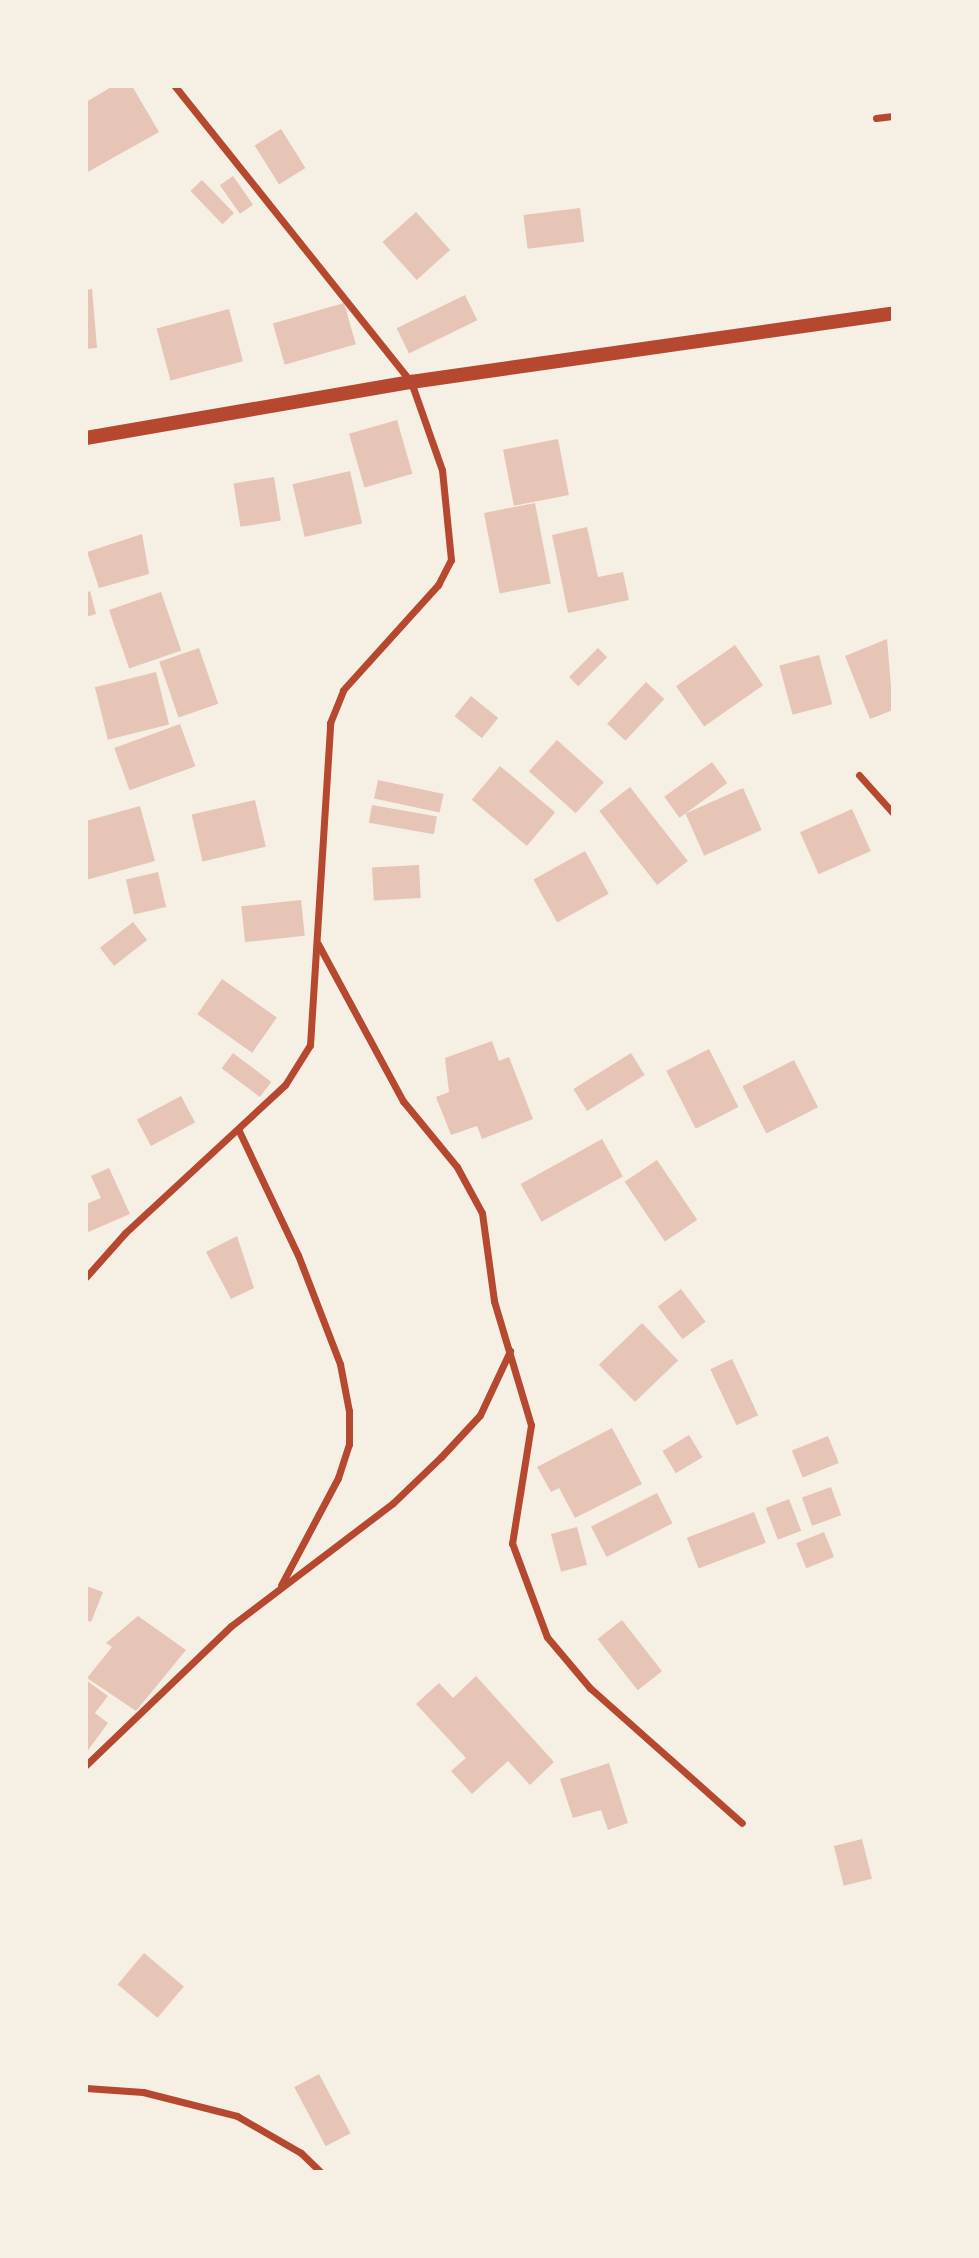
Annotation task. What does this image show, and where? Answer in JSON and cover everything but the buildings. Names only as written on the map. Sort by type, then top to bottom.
[{"type":"main road","points":[[86,439],[411,382],[893,313]]},
{"type":"street","points":[[86,1277],[125,1233],[239,1131],[285,1085],[310,1045],[330,723],[342,690],[438,585],[451,560],[442,470],[411,382],[175,86]]},
{"type":"street","points":[[876,118],[893,116]]},
{"type":"street","points":[[859,775],[893,813]]},
{"type":"street","points":[[318,943],[403,1101],[472,1190],[510,1350],[531,1425],[512,1543],[547,1637],[590,1688],[742,1823]]},
{"type":"street","points":[[239,1131],[298,1255],[340,1364],[349,1411],[349,1444],[338,1478],[279,1589]]},
{"type":"street","points":[[86,1765],[230,1626],[441,1457],[480,1415],[510,1350]]},
{"type":"street","points":[[86,2088],[144,2092],[237,2116],[301,2153],[321,2172]]}]
